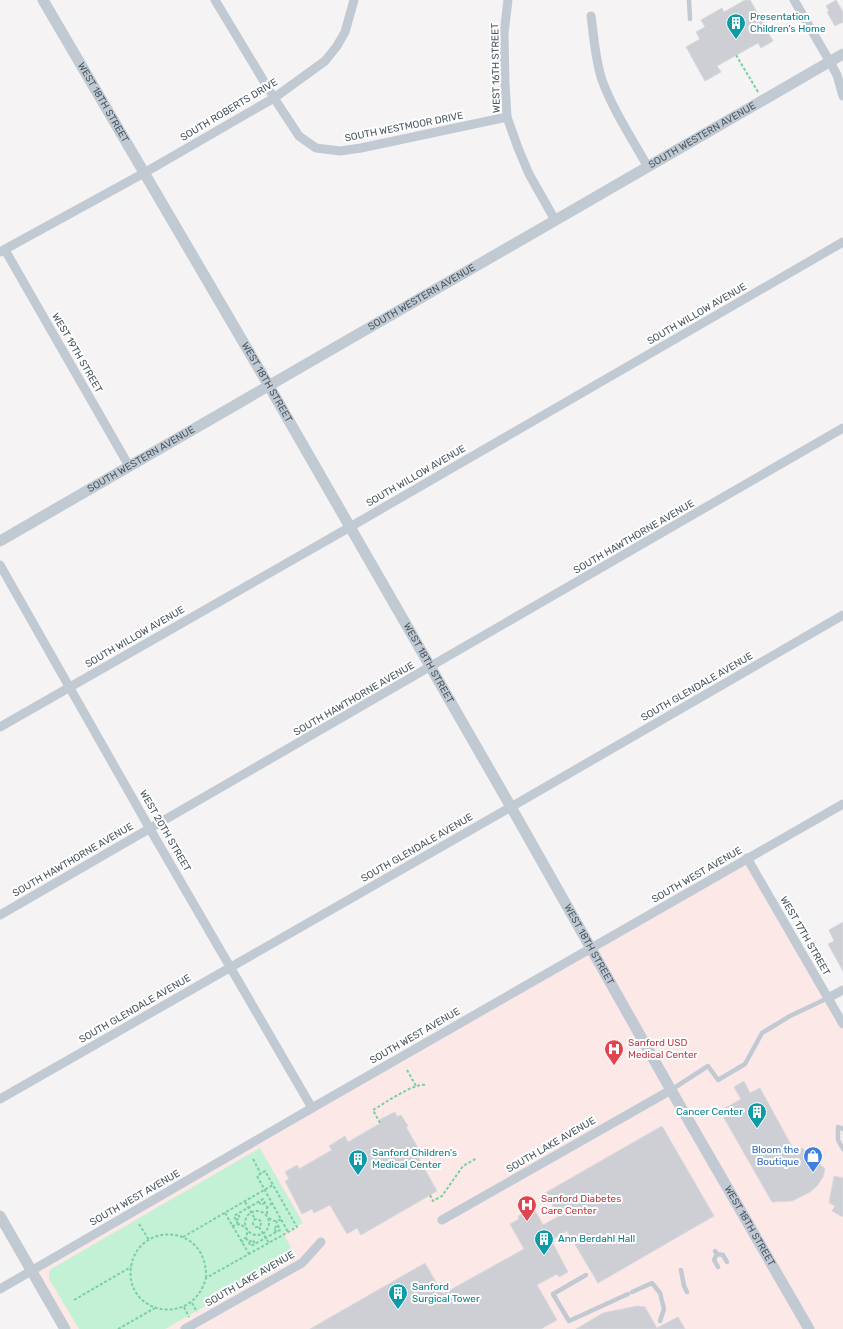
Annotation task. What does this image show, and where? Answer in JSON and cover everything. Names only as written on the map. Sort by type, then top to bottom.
[{"type":"street","name":"WEST 18TH STREET","points":[[43,0],[269,386],[512,807],[671,1090],[810,1329]]},
{"type":"street","name":"SOUTH WESTMOOR DRIVE","points":[[215,0],[274,98],[299,136],[316,148],[340,150],[361,148],[507,117]]},
{"type":"street","name":"SOUTH ROBERTS DRIVE","points":[[3,251],[144,173],[274,98],[325,61],[337,46],[344,32],[354,0]]},
{"type":"street","name":"WEST 16TH STREET","points":[[508,0],[504,34],[507,117],[529,174],[555,220]]},
{"type":"street","points":[[794,0],[837,74],[843,96]]},
{"type":"street","points":[[591,16],[596,56],[602,79],[612,103],[648,167]]},
{"type":"street","name":"SOUTH WESTERN AVENUE","points":[[0,541],[843,54]]},
{"type":"street","name":"SOUTH WILLOW AVENUE","points":[[0,728],[843,242]]},
{"type":"street","name":"WEST 19TH STREET","points":[[3,251],[129,466]]},
{"type":"street","name":"SOUTH HAWTHORNE AVENUE","points":[[0,915],[843,428]]},
{"type":"street","name":"WEST 20TH STREET","points":[[0,565],[150,829],[312,1108]]},
{"type":"street","name":"SOUTH GLENDALE AVENUE","points":[[0,1099],[512,807],[843,615]]},
{"type":"street","name":"SOUTH WEST AVENUE","points":[[0,1289],[591,947],[843,804]]},
{"type":"street","name":"WEST 17TH STREET","points":[[747,858],[843,1024]]},
{"type":"street","points":[[828,998],[843,990]]},
{"type":"street","name":"SOUTH LAKE AVENUE","points":[[442,1220],[671,1090]]},
{"type":"street","points":[[0,1216],[65,1329]]},
{"type":"street","name":"SOUTH LAKE AVENUE","points":[[185,1329],[302,1263],[321,1242]]},
{"type":"lane","points":[[688,0],[690,19]]},
{"type":"lane","points":[[671,1090],[708,1066],[718,1080],[744,1064],[762,1033],[790,1016],[828,998]]},
{"type":"lane","points":[[843,1129],[838,1127],[838,1140],[843,1149]]},
{"type":"lane","points":[[718,1267],[714,1260],[716,1252],[723,1256],[727,1262]]},
{"type":"lane","points":[[681,1270],[684,1286],[687,1292]]},
{"type":"lane","points":[[586,1275],[553,1294],[569,1321],[652,1282],[660,1293],[664,1309],[660,1321]]},
{"type":"path","points":[[736,55],[763,101]]},
{"type":"path","points":[[407,1070],[416,1086]]},
{"type":"path","points":[[380,1123],[373,1110],[416,1086],[421,1084],[426,1085]]},
{"type":"path","points":[[430,1195],[433,1201],[442,1196],[463,1166],[477,1158]]},
{"type":"path","points":[[253,1159],[261,1174]]},
{"type":"path","points":[[206,1278],[297,1227],[265,1171],[256,1176],[288,1232]]},
{"type":"path","points":[[183,1237],[273,1185]]},
{"type":"path","points":[[238,1224],[234,1216],[263,1199],[268,1207]]},
{"type":"path","points":[[245,1202],[255,1219],[261,1220],[261,1225],[259,1227]]},
{"type":"path","points":[[259,1202],[261,1205],[265,1203]]},
{"type":"path","points":[[232,1226],[238,1224],[242,1225],[254,1235],[263,1233],[266,1231],[269,1224],[266,1213],[268,1207],[272,1203]]},
{"type":"path","points":[[242,1242],[246,1238],[246,1220],[251,1213],[255,1211],[262,1212],[270,1220],[281,1220]]},
{"type":"path","points":[[225,1213],[249,1254]]},
{"type":"path","points":[[236,1220],[240,1218],[238,1214]]},
{"type":"path","points":[[255,1219],[253,1225],[259,1227],[269,1243]]},
{"type":"path","points":[[246,1238],[251,1246],[266,1238],[280,1230],[276,1221]]},
{"type":"path","points":[[139,1224],[149,1240]]},
{"type":"path","points":[[276,1232],[274,1228],[278,1226]]},
{"type":"path","points":[[166,1234],[183,1237],[197,1247],[202,1254],[205,1262],[206,1278],[204,1287],[195,1301],[188,1306],[172,1310],[155,1308],[141,1298],[136,1291],[131,1275],[131,1267],[138,1251],[149,1240],[166,1234]]},
{"type":"path","points":[[74,1300],[131,1267]]},
{"type":"path","points":[[118,1329],[155,1308]]},
{"type":"shaded area","name":"Sanford USD Medical Center","points":[[747,858],[843,1024],[843,1329],[65,1329],[32,1271]]},
{"type":"green space","points":[[260,1148],[303,1223],[283,1233],[294,1253],[292,1257],[165,1329],[79,1329],[49,1279],[51,1269]]},
{"type":"building","name":"Presentation Children's Home","points":[[745,0],[750,0],[773,41],[761,48],[758,43],[717,66],[721,72],[705,81],[686,47],[700,39],[696,32],[705,27],[701,20],[722,8],[724,12]]},
{"type":"building","points":[[836,0],[843,12],[843,22],[835,26],[827,12],[829,11],[826,6]]},
{"type":"building","points":[[843,922],[843,971],[828,944],[834,941],[829,930]]},
{"type":"building","name":"Cancer Center","points":[[744,1081],[750,1093],[760,1088],[795,1152],[802,1148],[825,1169],[823,1177],[817,1186],[810,1192],[792,1201],[772,1202],[720,1111],[741,1099],[734,1087]]},
{"type":"building","name":"Sanford Children's Medical Center","points":[[395,1112],[397,1117],[401,1115],[408,1126],[406,1127],[418,1148],[414,1150],[437,1191],[361,1235],[357,1228],[347,1234],[330,1205],[314,1213],[312,1209],[302,1214],[285,1181],[289,1179],[285,1172],[297,1165],[299,1169],[332,1150],[329,1146],[345,1136],[348,1142],[381,1123],[379,1120]]},
{"type":"building","points":[[662,1126],[714,1216],[598,1283],[567,1231],[551,1240],[568,1272],[559,1277],[557,1274],[537,1285],[557,1320],[541,1329],[310,1329],[425,1263],[443,1294],[524,1249],[510,1224],[519,1219],[518,1216],[524,1213],[523,1210],[532,1205],[543,1225],[559,1216],[545,1193]]},
{"type":"building","points":[[834,1176],[843,1178],[843,1217],[832,1211],[835,1206],[829,1203]]},
{"type":"building","points":[[637,1306],[645,1307],[657,1328],[678,1317],[685,1329],[576,1329],[603,1313]]},
{"type":"place","name":"Presentation Children's Home","points":[[736,40]]},
{"type":"place","name":"Sanford USD Medical Center","points":[[614,1066]]},
{"type":"place","name":"Cancer Center","points":[[757,1129]]},
{"type":"place","name":"Bloom the Boutique","points":[[813,1173]]},
{"type":"place","name":"Sanford Children's Medical Center","points":[[358,1176]]},
{"type":"place","name":"Sanford Diabetes Care Center","points":[[527,1222]]},
{"type":"place","name":"Ann Berdahl Hall","points":[[544,1256]]},
{"type":"place","name":"Sanford Surgical Tower","points":[[398,1310]]}]
